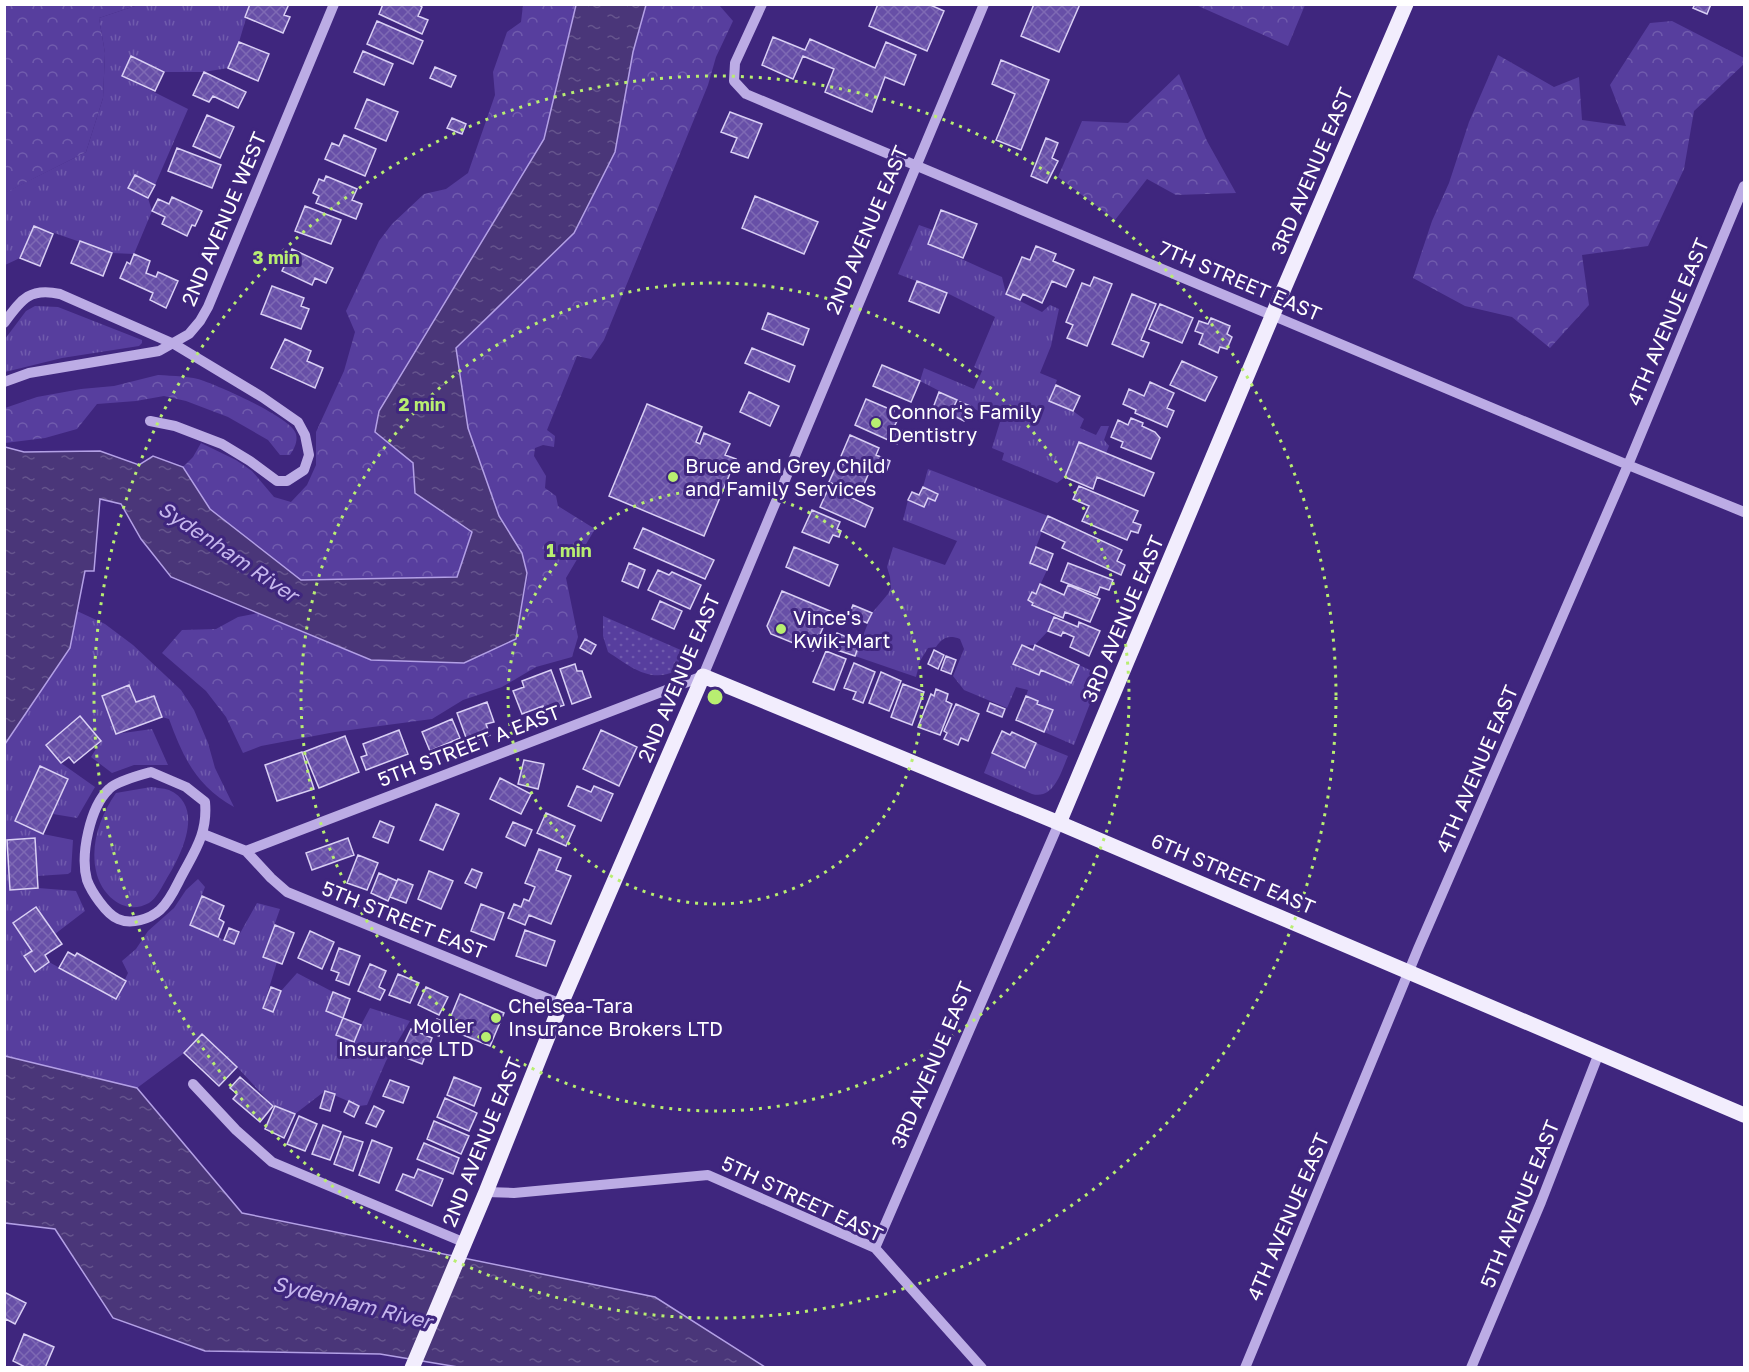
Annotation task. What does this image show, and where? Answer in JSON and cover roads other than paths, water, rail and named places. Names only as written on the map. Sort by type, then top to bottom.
[{"type":"main road","name":"3RD AVENUE EAST","points":[[1059,823],[1406,4]]},
{"type":"main road","name":"6TH STREET EAST","points":[[704,676],[1059,823],[1744,1115]]},
{"type":"main road","name":"2ND AVENUE EAST","points":[[412,1368],[463,1242],[486,1192],[561,1004],[704,676]]},
{"type":"street","name":"2ND AVENUE WEST","points":[[4,382],[29,373],[144,355],[174,344],[189,334],[208,307],[334,4]]},
{"type":"street","name":"7TH STREET EAST","points":[[762,4],[733,72],[734,81],[746,94],[1744,512]]},
{"type":"street","name":"2ND AVENUE EAST","points":[[704,676],[984,4]]},
{"type":"street","name":"4TH AVENUE EAST","points":[[1245,1368],[1409,972],[1628,465],[1744,186]]},
{"type":"street","points":[[4,323],[21,300],[46,291],[60,294],[174,344],[262,397],[298,422],[305,435],[309,455],[304,470],[287,481],[277,481],[222,444],[175,426],[150,421]]},
{"type":"street","name":"5TH STREET A EAST","points":[[246,851],[704,676]]},
{"type":"street","points":[[151,772],[186,787],[199,797],[205,802],[207,818],[203,834],[175,889],[162,908],[142,921],[118,919],[102,906],[87,879],[85,847],[94,812],[109,788],[132,778],[151,772]]},
{"type":"street","name":"3RD AVENUE EAST","points":[[875,1248],[1059,823]]},
{"type":"street","points":[[203,834],[246,851]]},
{"type":"street","name":"5TH STREET EAST","points":[[246,851],[287,892],[561,1004]]},
{"type":"street","name":"5TH AVENUE EAST","points":[[1471,1368],[1541,1202],[1599,1053]]},
{"type":"street","points":[[193,1084],[236,1130],[272,1162],[463,1242]]},
{"type":"street","name":"5TH STREET EAST","points":[[486,1192],[514,1193],[708,1175],[875,1248],[982,1368]]},
{"type":"water","name":"Sydenham River","points":[[576,5],[646,5],[633,52],[615,152],[574,233],[456,348],[468,428],[499,516],[522,553],[527,573],[516,639],[464,663],[371,660],[171,577],[141,539],[121,504],[100,499],[94,571],[85,571],[70,648],[5,744],[5,447],[24,452],[100,451],[139,465],[153,456],[183,467],[210,509],[301,580],[457,577],[472,532],[415,493],[413,463],[375,432],[379,411],[544,139]]},
{"type":"water","name":"Sydenham River","points":[[5,1056],[137,1088],[242,1213],[655,1297],[765,1367],[464,1368],[380,1354],[205,1351],[113,1318],[55,1229],[5,1223]]},
{"type":"place","name":"Connor's Family Dentistry","points":[[876,423]]},
{"type":"place","name":"Bruce and Grey Child and Family Services","points":[[673,477]]},
{"type":"place","name":"Vince's Kwik-Mart","points":[[781,629]]},
{"type":"place","name":"Chelsea-Tara Insurance Brokers LTD","points":[[496,1018]]},
{"type":"place","name":"Moller Insurance LTD","points":[[486,1037]]}]
